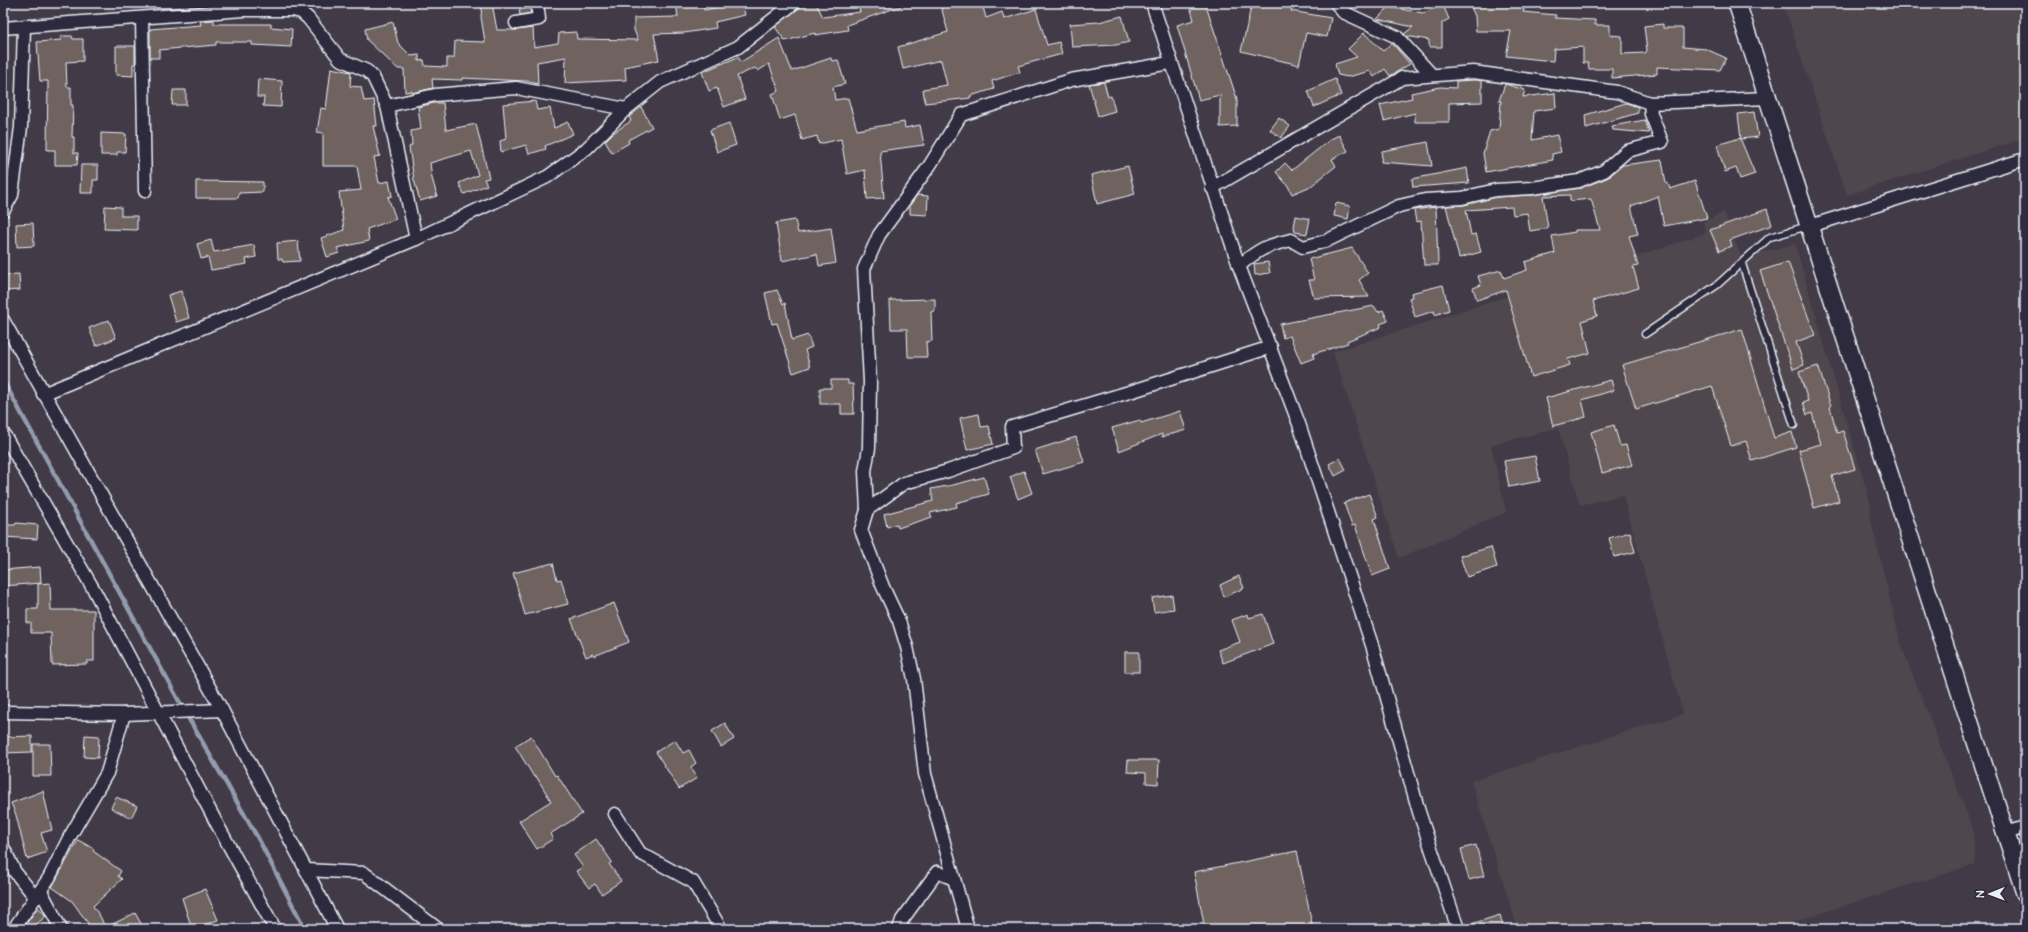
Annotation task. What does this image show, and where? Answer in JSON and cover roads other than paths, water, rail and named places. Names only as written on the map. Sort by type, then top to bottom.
[{"type":"main road","points":[[1737,3],[2025,893]]},
{"type":"street","points":[[516,23],[539,19],[537,3]]},
{"type":"street","points":[[43,394],[416,239],[547,177],[586,149],[626,109],[660,82],[738,47],[794,3]]},
{"type":"street","points":[[1152,3],[1170,63],[1239,266],[1299,424],[1372,645],[1419,812],[1458,929]]},
{"type":"street","points":[[1336,3],[1343,12],[1397,36],[1432,75]]},
{"type":"street","points":[[3,28],[292,6],[308,18],[340,59],[367,71],[373,77],[387,106],[416,239]]},
{"type":"street","points":[[142,18],[145,191]]},
{"type":"street","points":[[3,211],[12,195],[21,127],[24,26]]},
{"type":"street","points":[[968,929],[923,768],[914,679],[907,647],[899,621],[883,587],[861,530],[867,510],[865,471],[869,448],[870,381],[864,269],[879,235],[930,165],[961,115],[1071,80],[1170,63]]},
{"type":"street","points":[[1212,188],[1402,78],[1473,72],[1617,92],[1650,103],[1768,98]]},
{"type":"street","points":[[387,106],[435,95],[516,88],[626,109]]},
{"type":"street","points":[[1239,266],[1258,250],[1268,245],[1291,240],[1303,247],[1326,241],[1399,206],[1425,200],[1462,198],[1496,190],[1532,188],[1579,181],[1604,171],[1627,151],[1662,142],[1651,114],[1650,103]]},
{"type":"street","points":[[1810,226],[2025,159]]},
{"type":"street","points":[[3,320],[43,394],[222,710],[337,929]]},
{"type":"street","points":[[867,510],[904,483],[948,471],[1013,448],[1012,427],[1136,390],[1271,347]]},
{"type":"street","points":[[3,433],[94,590],[275,929]]},
{"type":"street","points":[[3,712],[124,714],[222,710]]},
{"type":"street","points":[[16,929],[17,924],[49,878],[69,838],[107,773],[124,714]]},
{"type":"street","points":[[615,814],[640,853],[693,882],[721,929]]},
{"type":"street","points":[[2006,833],[2025,827]]},
{"type":"street","points":[[3,847],[15,872],[38,894],[61,929]]},
{"type":"street","points":[[306,870],[364,872],[438,929]]},
{"type":"street","points":[[899,929],[902,920],[937,872],[954,879]]},
{"type":"lane","points":[[1645,334],[1717,285],[1742,264],[1770,237],[1810,226]]},
{"type":"lane","points":[[1742,264],[1794,425]]},
{"type":"waterway","points":[[3,380],[185,712],[259,840],[305,929]]}]
